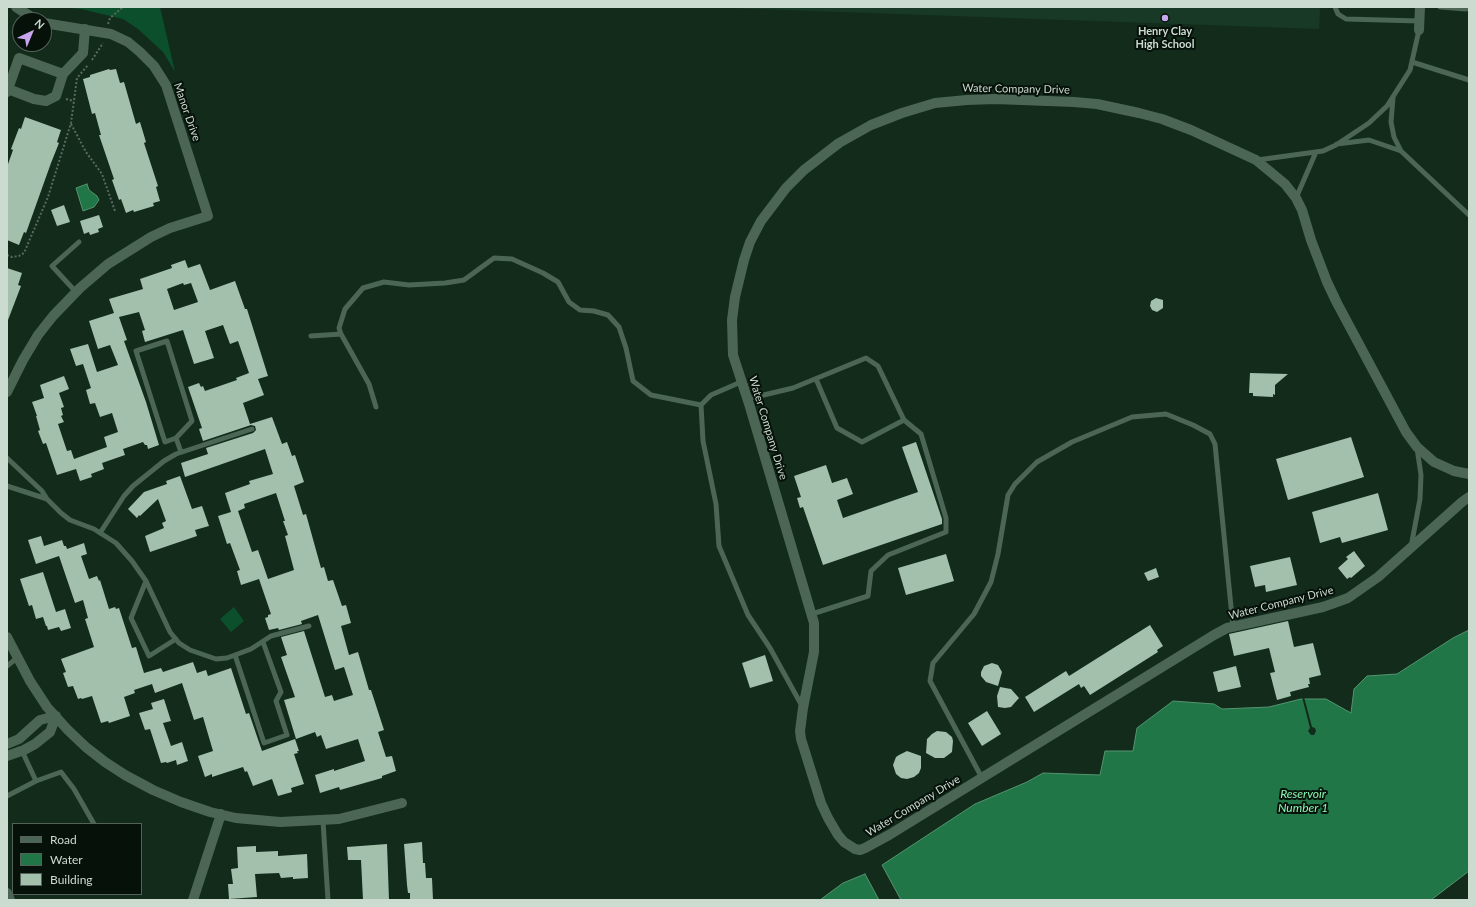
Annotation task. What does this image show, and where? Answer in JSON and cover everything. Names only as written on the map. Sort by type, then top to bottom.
[{"type":"street","points":[[1419,25],[1420,7]]},
{"type":"street","name":"Manor Drive","points":[[52,24],[92,29],[111,34],[128,42],[140,52],[160,75],[166,85],[208,216],[170,228],[128,251],[108,264],[76,292]]},
{"type":"street","points":[[63,74],[19,58],[8,90],[34,99],[46,101],[56,96],[63,74],[83,53],[85,29]]},
{"type":"street","name":"Water Company Drive","points":[[1469,474],[1454,471],[1434,462],[1417,447],[1406,432],[1337,303],[1327,282],[1311,240],[1302,210],[1296,198],[1285,184],[1256,160],[1191,130],[1162,119],[1097,104],[1058,101],[967,100],[935,104],[886,118],[839,143],[804,170],[786,188],[761,221],[750,242],[744,260],[735,297],[732,320],[733,355],[812,614],[815,634],[810,681],[803,708],[800,731],[801,739],[821,803],[828,818],[844,842],[855,849],[860,850],[865,848],[1227,628],[1323,607],[1348,598],[1378,577],[1469,497]]},
{"type":"street","points":[[7,392],[26,354],[38,335],[53,316],[76,292]]},
{"type":"street","points":[[7,637],[30,681],[47,706],[86,748],[125,775],[153,790],[181,802],[236,818],[266,821],[323,821],[339,819],[402,803]]},
{"type":"street","points":[[7,744],[19,739],[40,720],[56,716]]},
{"type":"street","points":[[7,756],[22,751],[35,744],[50,732],[56,716]]},
{"type":"street","points":[[193,900],[221,814]]},
{"type":"street","points":[[7,893],[10,900]]},
{"type":"lane","points":[[1256,160],[1323,151],[1336,144],[1368,123],[1387,106],[1410,70],[1419,25],[1346,19],[1338,14],[1336,7]]},
{"type":"lane","points":[[1440,7],[1469,8]]},
{"type":"lane","points":[[1412,62],[1469,80]]},
{"type":"lane","points":[[1393,97],[1391,122],[1394,137],[1401,151],[1469,215]]},
{"type":"lane","points":[[1336,144],[1369,140],[1401,151]]},
{"type":"lane","points":[[1296,198],[1316,152]]},
{"type":"lane","points":[[76,292],[52,266],[79,242]]},
{"type":"lane","points":[[376,407],[369,384],[339,328],[345,309],[364,288],[384,282],[410,285],[445,283],[464,280],[494,258],[512,259],[543,273],[558,282],[569,302],[580,310],[594,311],[608,315],[619,327],[626,348],[633,381],[652,395],[701,405]]},
{"type":"lane","points":[[312,336],[341,334]]},
{"type":"lane","points":[[167,341],[192,421],[176,438],[165,442],[136,351],[167,341]]},
{"type":"lane","points":[[747,399],[793,388],[866,358],[878,366],[904,420],[921,434],[946,518],[946,532],[888,555],[871,571],[868,596],[812,614]]},
{"type":"lane","points":[[816,379],[837,428],[862,442],[904,420]]},
{"type":"lane","points":[[741,382],[711,395],[701,405],[703,442],[716,504],[719,546],[748,615],[770,648],[803,708]]},
{"type":"lane","points":[[982,778],[930,681],[933,663],[974,614],[991,582],[998,554],[1008,495],[1015,484],[1037,462],[1072,442],[1132,417],[1166,414],[1210,434],[1214,444],[1233,627]]},
{"type":"lane","points":[[100,533],[124,496],[133,486],[164,461],[181,452],[252,429]]},
{"type":"lane","points":[[176,438],[181,452]]},
{"type":"lane","points":[[1410,548],[1420,499],[1420,475],[1417,447]]},
{"type":"lane","points":[[7,458],[42,491],[47,499],[61,513],[70,520],[94,529],[116,543],[132,561],[146,581],[170,632],[190,650],[216,659],[227,658],[251,649],[271,636],[309,626]]},
{"type":"lane","points":[[7,486],[47,499]]},
{"type":"lane","points":[[146,581],[131,618],[149,656],[176,639]]},
{"type":"lane","points":[[234,655],[264,743],[287,735],[276,700],[281,692],[263,642]]},
{"type":"lane","points":[[7,666],[17,658]]},
{"type":"lane","points":[[22,751],[36,781]]},
{"type":"lane","points":[[7,796],[36,781],[61,772],[74,789],[93,823]]},
{"type":"lane","points":[[323,821],[328,900]]},
{"type":"path","points":[[7,255],[12,257],[19,256],[24,253],[48,197],[71,123],[77,78],[102,45],[104,33],[110,18],[123,7]]},
{"type":"path","points":[[71,123],[86,152],[102,174],[115,211]]},
{"type":"shaded area","points":[[60,7],[160,7],[175,72],[163,52],[138,29],[123,19],[81,9]]},
{"type":"shaded area","name":"Henry Clay High School","points":[[701,7],[1320,7],[1319,29]]},
{"type":"shaded area","points":[[234,607],[244,621],[231,632],[220,619]]},
{"type":"water","points":[[87,184],[89,190],[97,196],[99,200],[94,207],[83,211],[76,188]]},
{"type":"water","name":"Reservoir Number 1","points":[[1469,630],[1469,871],[1431,900],[901,900],[882,865],[975,804],[1027,782],[1043,773],[1100,775],[1105,751],[1133,751],[1137,728],[1173,701],[1214,704],[1222,709],[1269,707],[1301,699],[1326,699],[1351,713],[1354,689],[1367,676],[1397,674],[1453,638]]},
{"type":"water","points":[[865,874],[879,900],[820,900],[843,883]]},
{"type":"pier","points":[[1302,697],[1304,697],[1312,727],[1315,728],[1316,731],[1314,735],[1311,735],[1308,731],[1310,728]]},
{"type":"building","points":[[109,69],[116,69],[120,83],[124,82],[136,124],[140,122],[146,142],[144,143],[158,186],[156,187],[160,201],[153,203],[154,206],[134,212],[133,210],[126,213],[121,199],[119,200],[112,180],[114,179],[99,135],[101,135],[95,113],[92,114],[83,79],[90,77],[90,75]]},
{"type":"building","points":[[25,117],[61,130],[57,142],[59,143],[26,233],[24,232],[19,245],[7,240],[7,167],[13,150],[11,149]]},
{"type":"building","points":[[64,205],[70,222],[57,226],[51,210]]},
{"type":"building","points":[[99,215],[103,227],[98,229],[99,232],[90,235],[89,232],[84,234],[80,221]]},
{"type":"building","points":[[185,260],[188,268],[200,264],[210,290],[235,281],[245,309],[247,309],[268,376],[258,379],[264,395],[243,403],[250,424],[272,417],[282,444],[287,442],[292,456],[295,455],[304,482],[294,486],[303,515],[306,514],[321,568],[324,567],[328,581],[333,580],[342,606],[346,605],[351,623],[341,626],[349,655],[358,652],[369,690],[371,690],[384,730],[378,732],[386,757],[392,756],[396,771],[382,776],[382,778],[340,790],[339,787],[320,793],[315,775],[334,769],[334,771],[365,761],[358,739],[326,749],[321,735],[317,737],[315,732],[296,739],[284,700],[295,697],[281,657],[287,655],[281,637],[304,631],[325,697],[332,695],[334,701],[353,695],[344,667],[335,670],[318,615],[301,621],[302,624],[279,630],[278,628],[269,630],[265,618],[271,614],[259,579],[241,585],[237,571],[240,570],[230,543],[227,544],[218,516],[231,512],[225,493],[250,484],[249,481],[273,474],[265,449],[185,477],[181,463],[208,454],[206,448],[253,433],[256,430],[255,426],[251,425],[203,441],[199,429],[202,428],[188,387],[199,383],[201,387],[203,386],[205,391],[237,380],[236,378],[249,373],[238,341],[230,344],[223,325],[205,331],[214,358],[194,364],[183,330],[145,342],[142,331],[145,330],[139,312],[119,317],[127,340],[124,341],[146,402],[159,445],[148,449],[147,445],[143,442],[123,449],[125,455],[102,463],[104,469],[91,474],[92,477],[80,481],[76,469],[57,475],[46,443],[43,444],[38,431],[40,430],[32,402],[44,398],[40,385],[64,376],[69,389],[59,393],[64,407],[61,408],[63,415],[61,416],[64,422],[58,424],[67,451],[71,450],[74,459],[107,447],[104,437],[118,432],[112,413],[100,417],[95,403],[90,404],[86,390],[91,388],[83,364],[76,366],[70,349],[88,344],[97,372],[118,365],[110,345],[98,349],[89,321],[114,313],[109,299],[143,289],[140,279],[172,268],[171,265]],"holes":[[[183,283],[184,285],[191,283],[198,302],[174,310],[167,289]],[[276,493],[285,521],[283,521],[288,535],[285,536],[294,570],[268,579],[258,550],[252,552],[238,511],[245,508],[244,504]]]},
{"type":"building","points":[[7,268],[22,273],[18,285],[21,286],[8,320],[7,320]]},
{"type":"building","points":[[1156,298],[1163,300],[1163,308],[1157,312],[1152,310],[1150,306],[1151,301]]},
{"type":"building","points":[[1250,373],[1288,374],[1275,385],[1275,395],[1273,394],[1273,397],[1253,396],[1253,393],[1249,393]]},
{"type":"building","points":[[1351,437],[1364,477],[1288,500],[1276,459]]},
{"type":"building","points":[[916,442],[942,519],[942,524],[823,565],[803,507],[800,508],[797,498],[801,497],[794,476],[826,465],[832,483],[847,478],[853,494],[837,500],[843,518],[918,492],[902,447]]},
{"type":"building","points":[[180,476],[192,509],[202,506],[209,526],[195,530],[197,536],[150,552],[145,536],[164,528],[162,523],[166,521],[158,499],[137,518],[128,509],[144,492],[167,484],[166,481]]},
{"type":"building","points":[[1378,493],[1388,530],[1342,543],[1340,537],[1320,543],[1312,512]]},
{"type":"building","points":[[41,536],[44,546],[62,540],[67,549],[84,543],[87,554],[81,556],[89,579],[97,576],[99,581],[100,580],[109,609],[115,607],[116,609],[119,608],[132,648],[136,647],[144,673],[161,668],[163,672],[193,662],[197,673],[206,670],[208,676],[231,668],[246,714],[249,713],[262,751],[295,739],[299,751],[297,751],[298,753],[294,754],[304,784],[291,788],[292,792],[278,796],[272,779],[253,786],[247,771],[245,772],[243,767],[212,777],[212,774],[205,777],[198,756],[213,751],[203,717],[194,720],[182,683],[155,693],[152,684],[134,690],[135,693],[124,697],[130,716],[109,723],[108,721],[101,723],[92,696],[78,699],[73,686],[68,687],[63,673],[66,672],[61,659],[94,647],[85,619],[88,618],[83,600],[75,603],[59,556],[36,564],[28,540]]},
{"type":"building","points":[[1354,551],[1365,566],[1351,578],[1350,577],[1347,579],[1338,568],[1348,559],[1346,557]]},
{"type":"building","points":[[946,554],[954,581],[906,595],[898,568]]},
{"type":"building","points":[[1290,557],[1297,585],[1266,592],[1265,585],[1255,587],[1250,566]]},
{"type":"building","points":[[1156,568],[1159,577],[1148,581],[1144,573]]},
{"type":"building","points":[[43,572],[56,612],[65,609],[71,628],[61,631],[59,627],[48,630],[43,617],[36,619],[32,605],[29,606],[20,579]]},
{"type":"building","points":[[1288,621],[1294,647],[1313,643],[1321,675],[1309,678],[1309,687],[1290,692],[1291,696],[1277,700],[1270,673],[1275,672],[1269,648],[1234,656],[1229,634]]},
{"type":"building","points":[[1150,625],[1163,646],[1157,650],[1158,652],[1090,695],[1084,686],[1081,688],[1079,684],[1034,712],[1025,697],[1066,671],[1069,676]]},
{"type":"building","points":[[765,655],[773,681],[750,688],[742,663]]},
{"type":"building","points":[[992,663],[998,665],[1002,672],[998,686],[986,682],[981,676],[984,666]]},
{"type":"building","points":[[1236,666],[1241,687],[1218,692],[1213,672]]},
{"type":"building","points":[[1000,687],[1011,689],[1019,698],[1011,707],[998,707],[997,696]]},
{"type":"building","points":[[164,699],[171,721],[163,723],[171,746],[182,742],[188,761],[177,765],[176,760],[161,763],[150,729],[145,730],[139,713],[153,709],[151,703]]},
{"type":"building","points":[[987,711],[1001,734],[982,746],[968,723]]},
{"type":"building","points":[[937,731],[946,732],[952,737],[952,752],[944,758],[935,758],[926,753],[927,739]]},
{"type":"building","points":[[907,751],[921,756],[921,768],[919,773],[914,777],[907,779],[901,778],[896,774],[893,765],[896,757]]},
{"type":"building","points":[[422,842],[423,863],[425,863],[426,878],[432,878],[433,900],[410,900],[410,893],[408,893],[407,885],[404,844]]},
{"type":"building","points":[[387,844],[389,900],[363,900],[361,860],[348,860],[347,847]]},
{"type":"building","points":[[256,846],[256,852],[278,851],[278,856],[307,854],[308,878],[281,878],[279,873],[255,874],[257,897],[229,899],[228,884],[233,884],[231,869],[238,868],[237,847]]},
{"type":"place","name":"Henry Clay High School","points":[[1165,18]]}]
